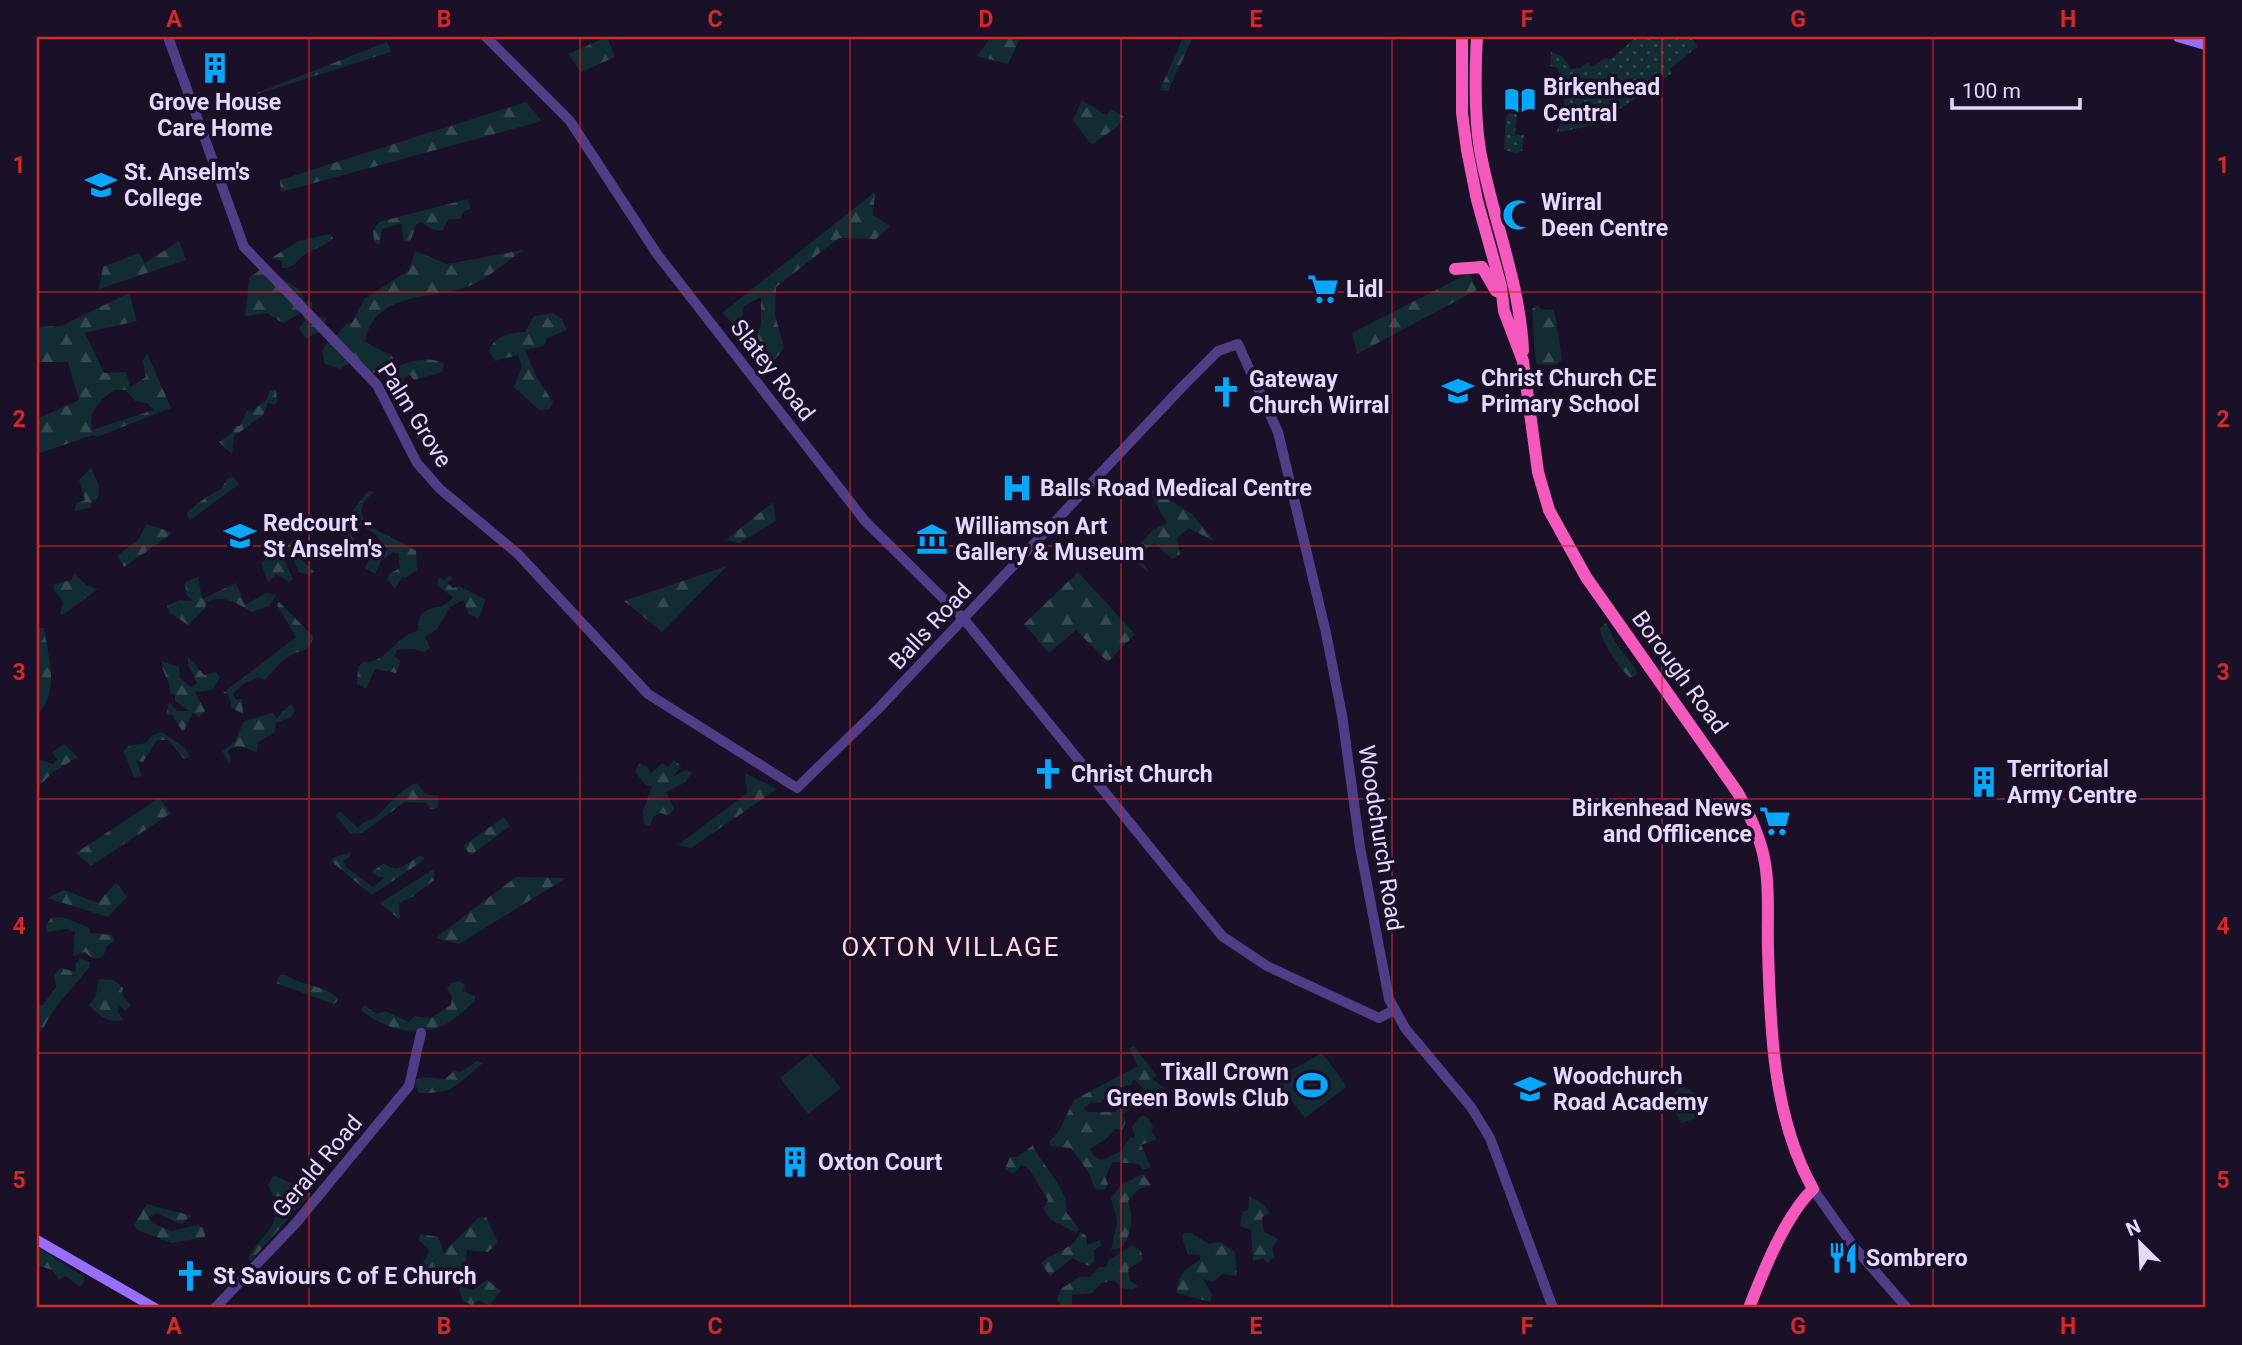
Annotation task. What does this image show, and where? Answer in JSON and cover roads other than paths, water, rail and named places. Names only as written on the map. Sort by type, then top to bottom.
[{"type":"highway","name":"Borough Road","points":[[1462,37],[1462,113],[1467,150],[1477,200],[1501,286],[1504,311],[1523,361],[1538,472],[1549,510],[1562,536],[1604,602],[1734,785],[1761,844],[1767,882],[1772,1021],[1782,1105],[1793,1143],[1812,1189]]},
{"type":"highway","points":[[1477,37],[1475,75],[1480,150],[1520,310],[1523,361]]},
{"type":"highway","points":[[1455,269],[1482,267],[1488,273],[1504,311]]},
{"type":"highway","points":[[1749,1308],[1787,1226],[1802,1199],[1812,1189]]},
{"type":"main road","points":[[2178,37],[2205,45]]},
{"type":"main road","points":[[37,1240],[155,1308]]},
{"type":"street","name":"Palm Grove","points":[[168,37],[244,247],[377,385],[417,463],[440,489],[518,554],[648,695],[797,788]]},
{"type":"street","name":"Slatey Road","points":[[486,37],[570,121],[657,254],[864,521],[963,618],[1222,936],[1267,966],[1379,1018],[1394,1010]]},
{"type":"street","name":"Balls Road","points":[[797,788],[854,733],[1209,359],[1222,349],[1238,344]]},
{"type":"street","name":"Woodchurch Road","points":[[1238,344],[1278,432],[1324,622],[1342,715],[1360,847],[1385,979],[1394,1010],[1471,1107],[1490,1138],[1553,1308]]},
{"type":"street","name":"Gerald Road","points":[[215,1308],[296,1223],[409,1086],[421,1033]]},
{"type":"street","name":"Borough Road","points":[[1812,1189],[1853,1247],[1907,1308]]},
{"type":"place","name":"Grove House Care Home","points":[[215,68]]},
{"type":"place","name":"Birkenhead Central","points":[[1520,100]]},
{"type":"place","name":"St. Anselm's College","points":[[101,185]]},
{"type":"place","name":"Wirral Deen Centre","points":[[1518,215]]},
{"type":"place","name":"Lidl","points":[[1323,289]]},
{"type":"place","name":"Christ Church CE Primary School","points":[[1458,391]]},
{"type":"place","name":"Gateway Church Wirral","points":[[1226,392]]},
{"type":"place","name":"Balls Road Medical Centre","points":[[1017,488]]},
{"type":"place","name":"Redcourt - St Anselm's","points":[[240,536]]},
{"type":"place","name":"Williamson Art Gallery & Museum","points":[[932,539]]},
{"type":"place","name":"Christ Church","points":[[1048,774]]},
{"type":"place","name":"Territorial Army Centre","points":[[1984,782]]},
{"type":"place","name":"Birkenhead News and Offlicence","points":[[1775,821]]},
{"type":"place","name":"Tixall Crown Green Bowls Club","points":[[1312,1085]]},
{"type":"place","name":"Woodchurch Road Academy","points":[[1530,1089]]},
{"type":"place","name":"Oxton Court","points":[[795,1162]]},
{"type":"place","name":"Sombrero","points":[[1843,1258]]},
{"type":"place","name":"St Saviours C of E Church","points":[[190,1276]]},
{"type":"district","name":"OXTON VILLAGE","points":[[951,947]]}]
